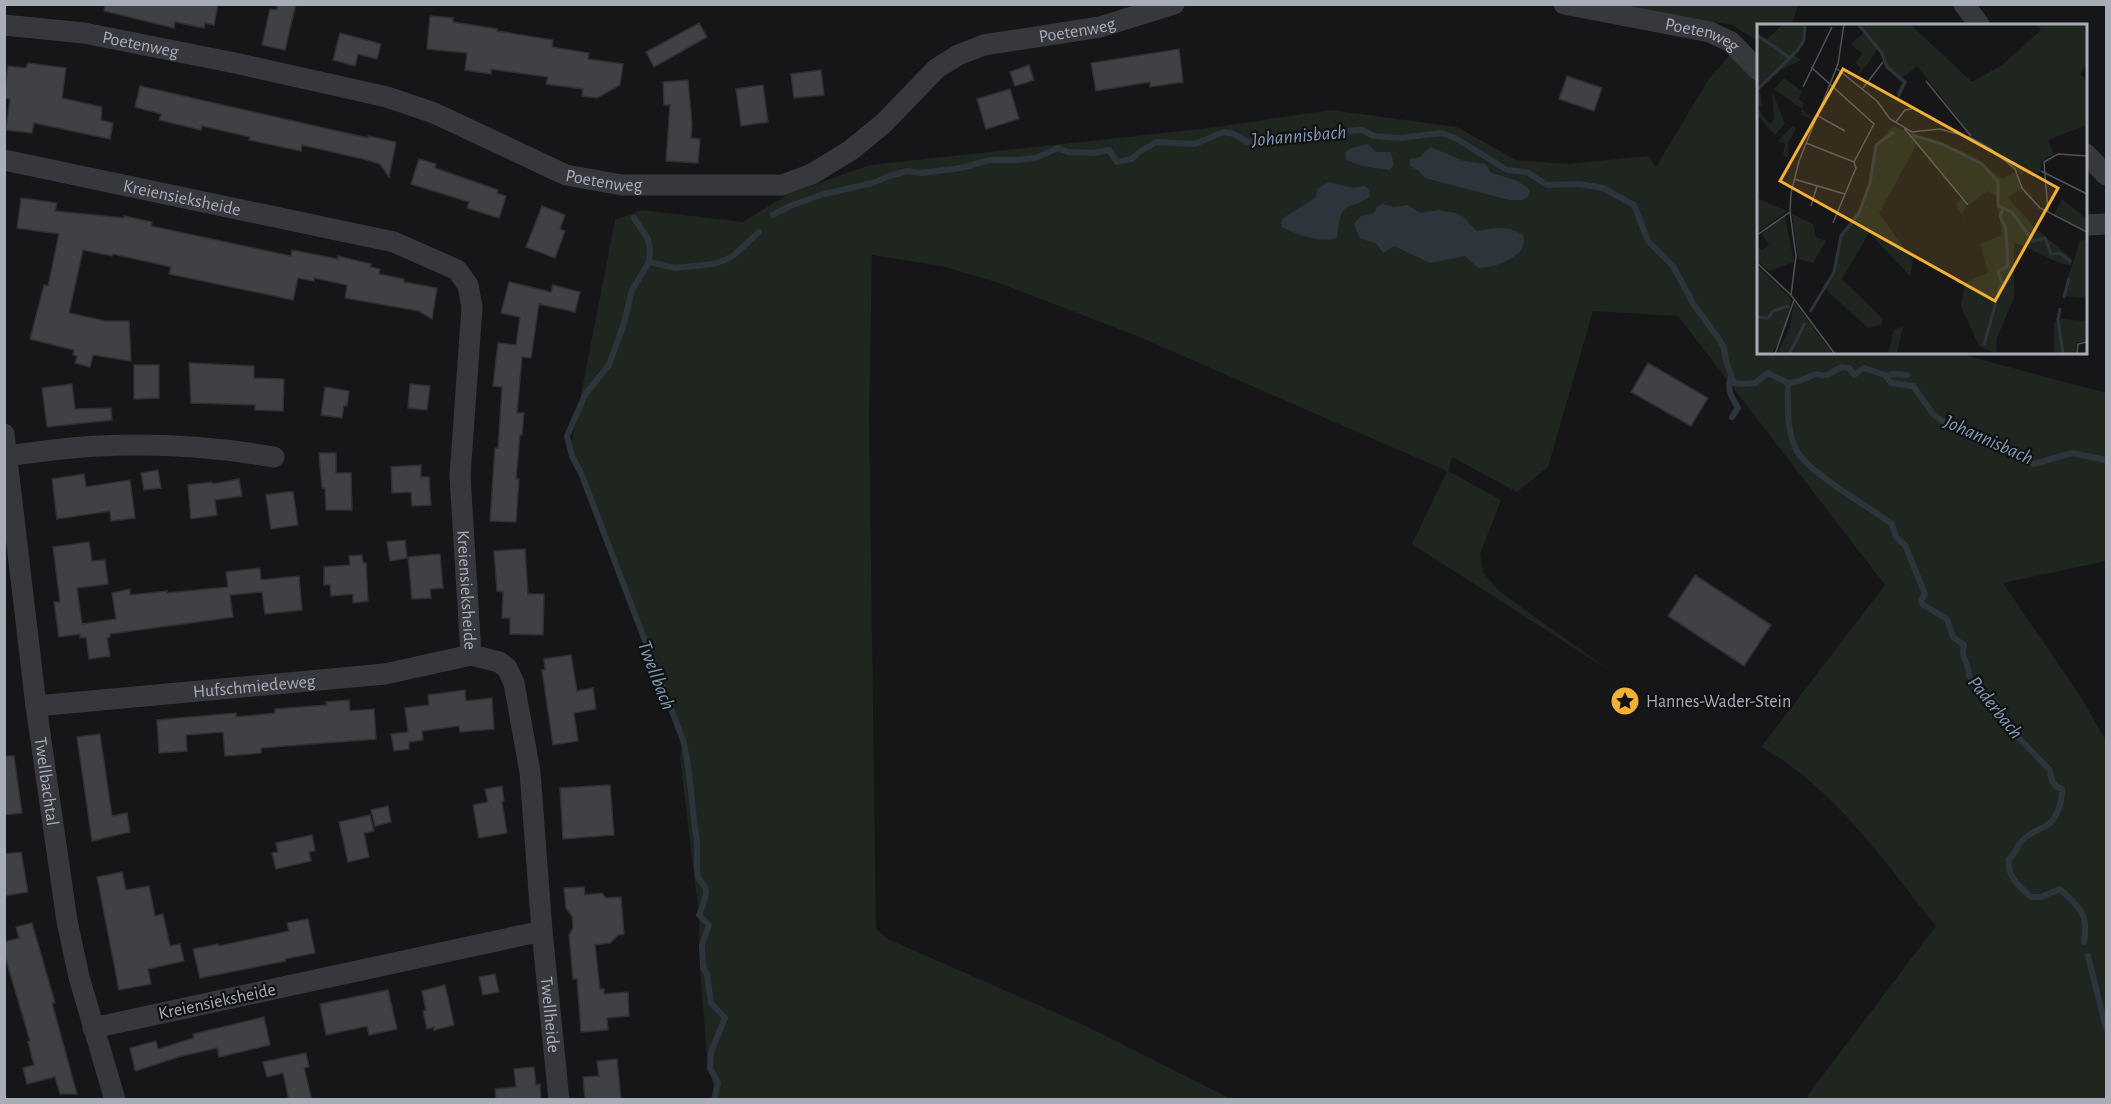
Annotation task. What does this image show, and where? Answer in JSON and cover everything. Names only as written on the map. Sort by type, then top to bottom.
[{"type":"street","name":"Poetenweg","points":[[4,25],[84,33],[387,97],[434,112],[566,175],[622,186],[782,185],[812,174],[851,150],[884,123],[936,69],[958,55],[984,45],[1100,27],[1174,4]]},
{"type":"street","name":"Poetenweg","points":[[1564,4],[1710,32],[1731,42],[1757,69]]},
{"type":"street","points":[[1964,4],[1979,24]]},
{"type":"street","points":[[2087,156],[2106,175]]},
{"type":"street","name":"Kreiensieksheide","points":[[4,160],[394,242],[457,270],[468,285],[472,308],[460,476],[471,655],[499,662],[507,668],[514,683],[530,772],[542,931],[93,1028]]},
{"type":"street","points":[[2087,225],[2106,224]]},
{"type":"street","name":"Twellbachtal","points":[[4,434],[36,706],[67,921],[74,960],[115,1100]]},
{"type":"street","points":[[8,456],[99,446],[156,446],[222,448],[274,457]]},
{"type":"street","name":"Hufschmiedeweg","points":[[36,706],[385,674],[471,655]]},
{"type":"street","name":"Twellheide","points":[[542,931],[559,1100]]},
{"type":"shaded area","points":[[1608,5],[1798,5],[1792,24],[1757,24],[1757,40],[1732,25]]},
{"type":"shaded area","points":[[1730,55],[1757,82],[1757,354],[1961,354],[2106,393],[2106,561],[2003,583],[2082,699],[2106,741],[2106,1099],[1809,1099],[1807,1096],[1936,926],[1857,828],[1835,805],[1788,764],[1761,747],[1885,585],[1678,316],[1593,311],[1548,467],[1517,492],[1452,457],[1448,471],[1501,500],[1480,554],[1483,572],[1499,591],[1613,673],[1412,544],[1447,471],[1137,336],[999,283],[942,266],[872,255],[869,417],[876,929],[888,939],[1088,1027],[1231,1099],[712,1099],[713,1084],[708,1070],[700,968],[699,915],[680,758],[683,740],[579,475],[569,456],[615,220],[642,210],[743,222],[790,193],[870,165],[1209,128],[1331,110],[1457,127],[1516,160],[1568,164],[1648,156],[1656,167],[1708,80]]},
{"type":"shaded area","points":[[1368,144],[1376,152],[1391,152],[1394,165],[1390,170],[1362,166],[1346,160],[1345,153],[1351,148]]},
{"type":"shaded area","points":[[1430,147],[1464,161],[1486,164],[1491,173],[1512,179],[1526,187],[1530,191],[1528,197],[1522,200],[1509,200],[1425,178],[1410,166],[1410,159],[1420,157]]},
{"type":"shaded area","points":[[1329,182],[1354,188],[1365,186],[1370,196],[1344,210],[1340,218],[1337,238],[1316,239],[1282,227],[1283,218],[1315,198],[1318,188]]},
{"type":"shaded area","points":[[1383,204],[1394,207],[1408,205],[1421,213],[1438,210],[1456,213],[1477,231],[1511,229],[1523,235],[1524,243],[1516,255],[1509,260],[1493,266],[1478,268],[1465,256],[1430,263],[1394,246],[1383,253],[1376,243],[1360,239],[1354,224],[1361,216],[1374,213],[1377,207]]},
{"type":"building","points":[[105,4],[218,4],[214,25],[205,23],[204,28],[175,22],[174,28],[104,11]]},
{"type":"building","points":[[278,4],[296,4],[285,50],[262,45],[270,9],[277,10]]},
{"type":"building","points":[[430,16],[453,18],[453,22],[553,40],[552,47],[589,53],[588,59],[623,64],[620,85],[597,98],[582,96],[583,89],[546,84],[548,77],[491,69],[491,74],[465,70],[467,53],[427,49]]},
{"type":"building","points":[[699,23],[707,37],[654,67],[646,52]]},
{"type":"building","points":[[340,33],[381,44],[377,59],[358,54],[355,66],[333,60]]},
{"type":"building","points":[[1179,49],[1183,82],[1150,87],[1150,82],[1096,91],[1091,63]]},
{"type":"building","points":[[28,63],[66,68],[62,98],[102,107],[101,120],[113,123],[110,139],[34,123],[32,133],[6,130],[10,99],[4,98],[8,66],[26,68]]},
{"type":"building","points":[[1029,65],[1034,80],[1015,86],[1010,72]]},
{"type":"building","points":[[821,70],[824,95],[794,98],[791,74]]},
{"type":"building","points":[[1567,76],[1602,88],[1594,111],[1559,99]]},
{"type":"building","points":[[688,80],[691,138],[700,139],[698,163],[666,161],[670,105],[664,105],[663,82]]},
{"type":"building","points":[[763,85],[768,122],[741,126],[736,89]]},
{"type":"building","points":[[140,86],[368,138],[368,136],[396,142],[389,177],[380,164],[363,159],[302,145],[301,151],[249,140],[250,137],[202,126],[201,130],[159,120],[161,114],[135,107]]},
{"type":"building","points":[[1010,89],[1019,119],[986,129],[977,99]]},
{"type":"building","points":[[419,159],[436,164],[435,168],[498,190],[497,193],[506,196],[499,218],[467,208],[469,202],[411,184]]},
{"type":"building","points":[[21,198],[57,203],[55,211],[124,218],[124,216],[152,222],[151,226],[291,256],[292,250],[338,259],[338,256],[371,264],[370,267],[380,269],[379,274],[404,279],[404,282],[437,288],[432,319],[419,311],[345,298],[347,285],[314,278],[314,281],[298,278],[293,300],[169,274],[171,267],[83,250],[69,313],[105,321],[129,321],[131,361],[93,355],[90,367],[75,363],[77,356],[73,355],[74,350],[30,339],[44,285],[48,286],[59,234],[17,228]]},
{"type":"building","points":[[542,206],[565,215],[560,229],[565,231],[555,258],[526,247]]},
{"type":"building","points":[[509,282],[551,292],[553,285],[580,292],[575,312],[539,304],[531,358],[522,357],[517,413],[524,413],[516,479],[519,479],[516,522],[490,521],[502,387],[493,386],[498,343],[516,345],[520,317],[501,313]]},
{"type":"building","points":[[189,363],[254,366],[254,378],[284,379],[283,411],[255,410],[255,405],[191,403]]},
{"type":"building","points":[[1648,363],[1708,398],[1691,426],[1631,392]]},
{"type":"building","points":[[134,365],[159,365],[159,398],[134,399]]},
{"type":"building","points":[[72,384],[75,409],[111,408],[112,420],[47,427],[42,388]]},
{"type":"building","points":[[410,384],[430,386],[427,410],[408,408]]},
{"type":"building","points":[[325,387],[349,391],[347,406],[344,406],[342,418],[321,415]]},
{"type":"building","points":[[319,453],[336,453],[336,473],[351,473],[352,510],[326,510]]},
{"type":"building","points":[[421,465],[421,477],[429,477],[431,505],[412,506],[411,492],[392,493],[391,467]]},
{"type":"building","points":[[158,470],[161,488],[144,490],[141,473]]},
{"type":"building","points":[[84,474],[86,487],[130,480],[135,518],[111,521],[110,511],[57,519],[52,479]]},
{"type":"building","points":[[239,479],[242,496],[215,500],[217,515],[191,519],[188,485],[212,482],[213,484]]},
{"type":"building","points":[[293,492],[298,525],[271,529],[266,495]]},
{"type":"building","points":[[405,540],[407,558],[390,561],[387,542]]},
{"type":"building","points":[[89,542],[92,561],[105,560],[108,584],[77,588],[82,624],[116,619],[112,593],[130,589],[130,595],[228,587],[226,572],[260,568],[261,580],[299,576],[302,610],[265,614],[262,592],[230,595],[233,617],[110,634],[107,638],[110,656],[89,659],[86,637],[80,638],[80,634],[59,637],[54,602],[60,602],[53,547]]},
{"type":"building","points":[[525,549],[528,594],[544,594],[543,635],[510,634],[510,618],[502,618],[503,592],[497,591],[494,551]]},
{"type":"building","points":[[440,554],[443,588],[430,589],[431,598],[412,599],[408,557]]},
{"type":"building","points":[[362,555],[363,563],[366,563],[368,601],[353,603],[353,594],[331,596],[330,584],[324,585],[324,567],[350,565],[349,556]]},
{"type":"building","points":[[1695,575],[1771,625],[1744,666],[1668,616]]},
{"type":"building","points":[[571,655],[577,691],[593,688],[596,709],[574,713],[578,741],[553,745],[542,670],[545,670],[544,659]]},
{"type":"building","points":[[465,690],[466,701],[492,698],[494,729],[460,732],[459,726],[422,731],[423,740],[409,742],[409,749],[394,751],[391,734],[408,732],[405,708],[429,705],[428,695]]},
{"type":"building","points":[[349,700],[350,711],[374,709],[376,739],[261,748],[261,753],[225,756],[223,732],[186,735],[187,751],[159,753],[157,720],[236,713],[236,717],[275,713],[275,709],[327,705],[326,702]]},
{"type":"building","points":[[100,734],[112,816],[127,813],[130,832],[92,841],[77,737]]},
{"type":"building","points":[[4,756],[14,756],[22,813],[4,815]]},
{"type":"building","points":[[610,785],[614,835],[563,839],[560,788]]},
{"type":"building","points":[[502,786],[507,833],[479,838],[473,805],[488,802],[485,789]]},
{"type":"building","points":[[388,806],[391,822],[375,826],[371,810]]},
{"type":"building","points":[[370,815],[374,831],[364,833],[369,857],[348,862],[339,822]]},
{"type":"building","points":[[312,835],[315,851],[309,852],[311,861],[276,869],[272,853],[278,852],[276,843]]},
{"type":"building","points":[[21,852],[28,892],[4,896],[4,854]]},
{"type":"building","points":[[122,872],[126,890],[149,886],[155,916],[163,914],[170,946],[180,944],[184,961],[148,969],[151,984],[119,990],[97,877]]},
{"type":"building","points":[[584,887],[585,895],[602,893],[606,898],[621,897],[624,934],[618,935],[610,943],[595,945],[600,989],[604,989],[604,994],[628,992],[629,1016],[607,1018],[608,1030],[581,1032],[577,979],[573,979],[569,935],[573,928],[572,916],[566,908],[564,888]]},
{"type":"building","points":[[308,919],[315,953],[200,978],[193,949],[218,944],[219,946],[289,931],[287,923]]},
{"type":"building","points":[[32,923],[55,1003],[52,1003],[77,1094],[60,1094],[55,1077],[27,1084],[23,1068],[34,1065],[28,1042],[30,1041],[4,953],[4,942],[19,938],[16,927]]},
{"type":"building","points":[[495,974],[499,992],[483,995],[479,977]]},
{"type":"building","points":[[445,985],[454,1025],[434,1030],[434,1027],[427,1029],[422,991]]},
{"type":"building","points":[[388,990],[397,1029],[369,1035],[367,1026],[326,1035],[320,1004]]},
{"type":"building","points":[[264,1017],[270,1045],[219,1057],[217,1048],[135,1070],[130,1048],[156,1041],[158,1049],[194,1038],[193,1034]]},
{"type":"building","points":[[306,1053],[309,1067],[304,1068],[312,1100],[289,1100],[283,1073],[267,1077],[263,1062]]},
{"type":"building","points":[[617,1059],[621,1100],[585,1100],[583,1077],[599,1076],[597,1061]]},
{"type":"building","points":[[534,1067],[536,1085],[540,1084],[541,1100],[496,1100],[495,1089],[516,1087],[514,1069]]},
{"type":"waterway","name":"Johannisbach","points":[[773,215],[790,206],[824,194],[873,183],[907,171],[922,173],[961,168],[990,160],[1035,158],[1058,148],[1068,152],[1094,153],[1109,150],[1117,162],[1132,159],[1156,142],[1195,144],[1224,132],[1234,134],[1247,142],[1358,130],[1374,136],[1399,138],[1442,133],[1457,139],[1507,170],[1527,172],[1547,185],[1579,184],[1603,188],[1634,205],[1648,241],[1673,266],[1694,305],[1719,339],[1724,348],[1734,383],[1755,383],[1768,373],[1788,383],[1816,374],[1827,375],[1842,367],[1849,368],[1854,375],[1864,368],[1885,375],[1891,383],[1913,386],[1933,414],[1942,421],[2010,448],[2034,464],[2072,453],[2106,460]]},
{"type":"waterway","name":"Twellbach","points":[[634,218],[648,239],[649,262],[632,290],[624,323],[609,365],[586,393],[567,436],[572,456],[581,473],[686,752],[697,840],[697,872],[706,890],[699,915],[709,925],[702,945],[703,967],[707,974],[711,1003],[725,1018],[711,1052],[710,1068],[718,1083],[714,1100]]},
{"type":"waterway","name":"Johannisbach","points":[[649,262],[675,268],[713,264],[734,255],[759,232]]},
{"type":"waterway","name":"Johannisbach","points":[[1886,377],[1891,374],[1907,375]]},
{"type":"waterway","name":"Johannisbach","points":[[1731,376],[1729,389],[1738,408],[1732,417]]},
{"type":"waterway","name":"Paderbach","points":[[1788,383],[1789,426],[1797,451],[1826,479],[1892,524],[1896,537],[1905,545],[1925,594],[1921,600],[1922,604],[1947,619],[1953,637],[1964,645],[1963,654],[1969,676],[1995,702],[2014,733],[2050,770],[2053,782],[2062,789],[2060,806],[2055,816],[2049,824],[2033,832],[2021,842],[2009,859],[2009,865],[2015,881],[2031,897],[2041,897],[2060,889],[2072,901],[2084,917],[2084,942]]},
{"type":"waterway","name":"Paderbach","points":[[2088,956],[2106,1028]]},
{"type":"place","name":"Hannes-Wader-Stein","points":[[1625,701]]}]
